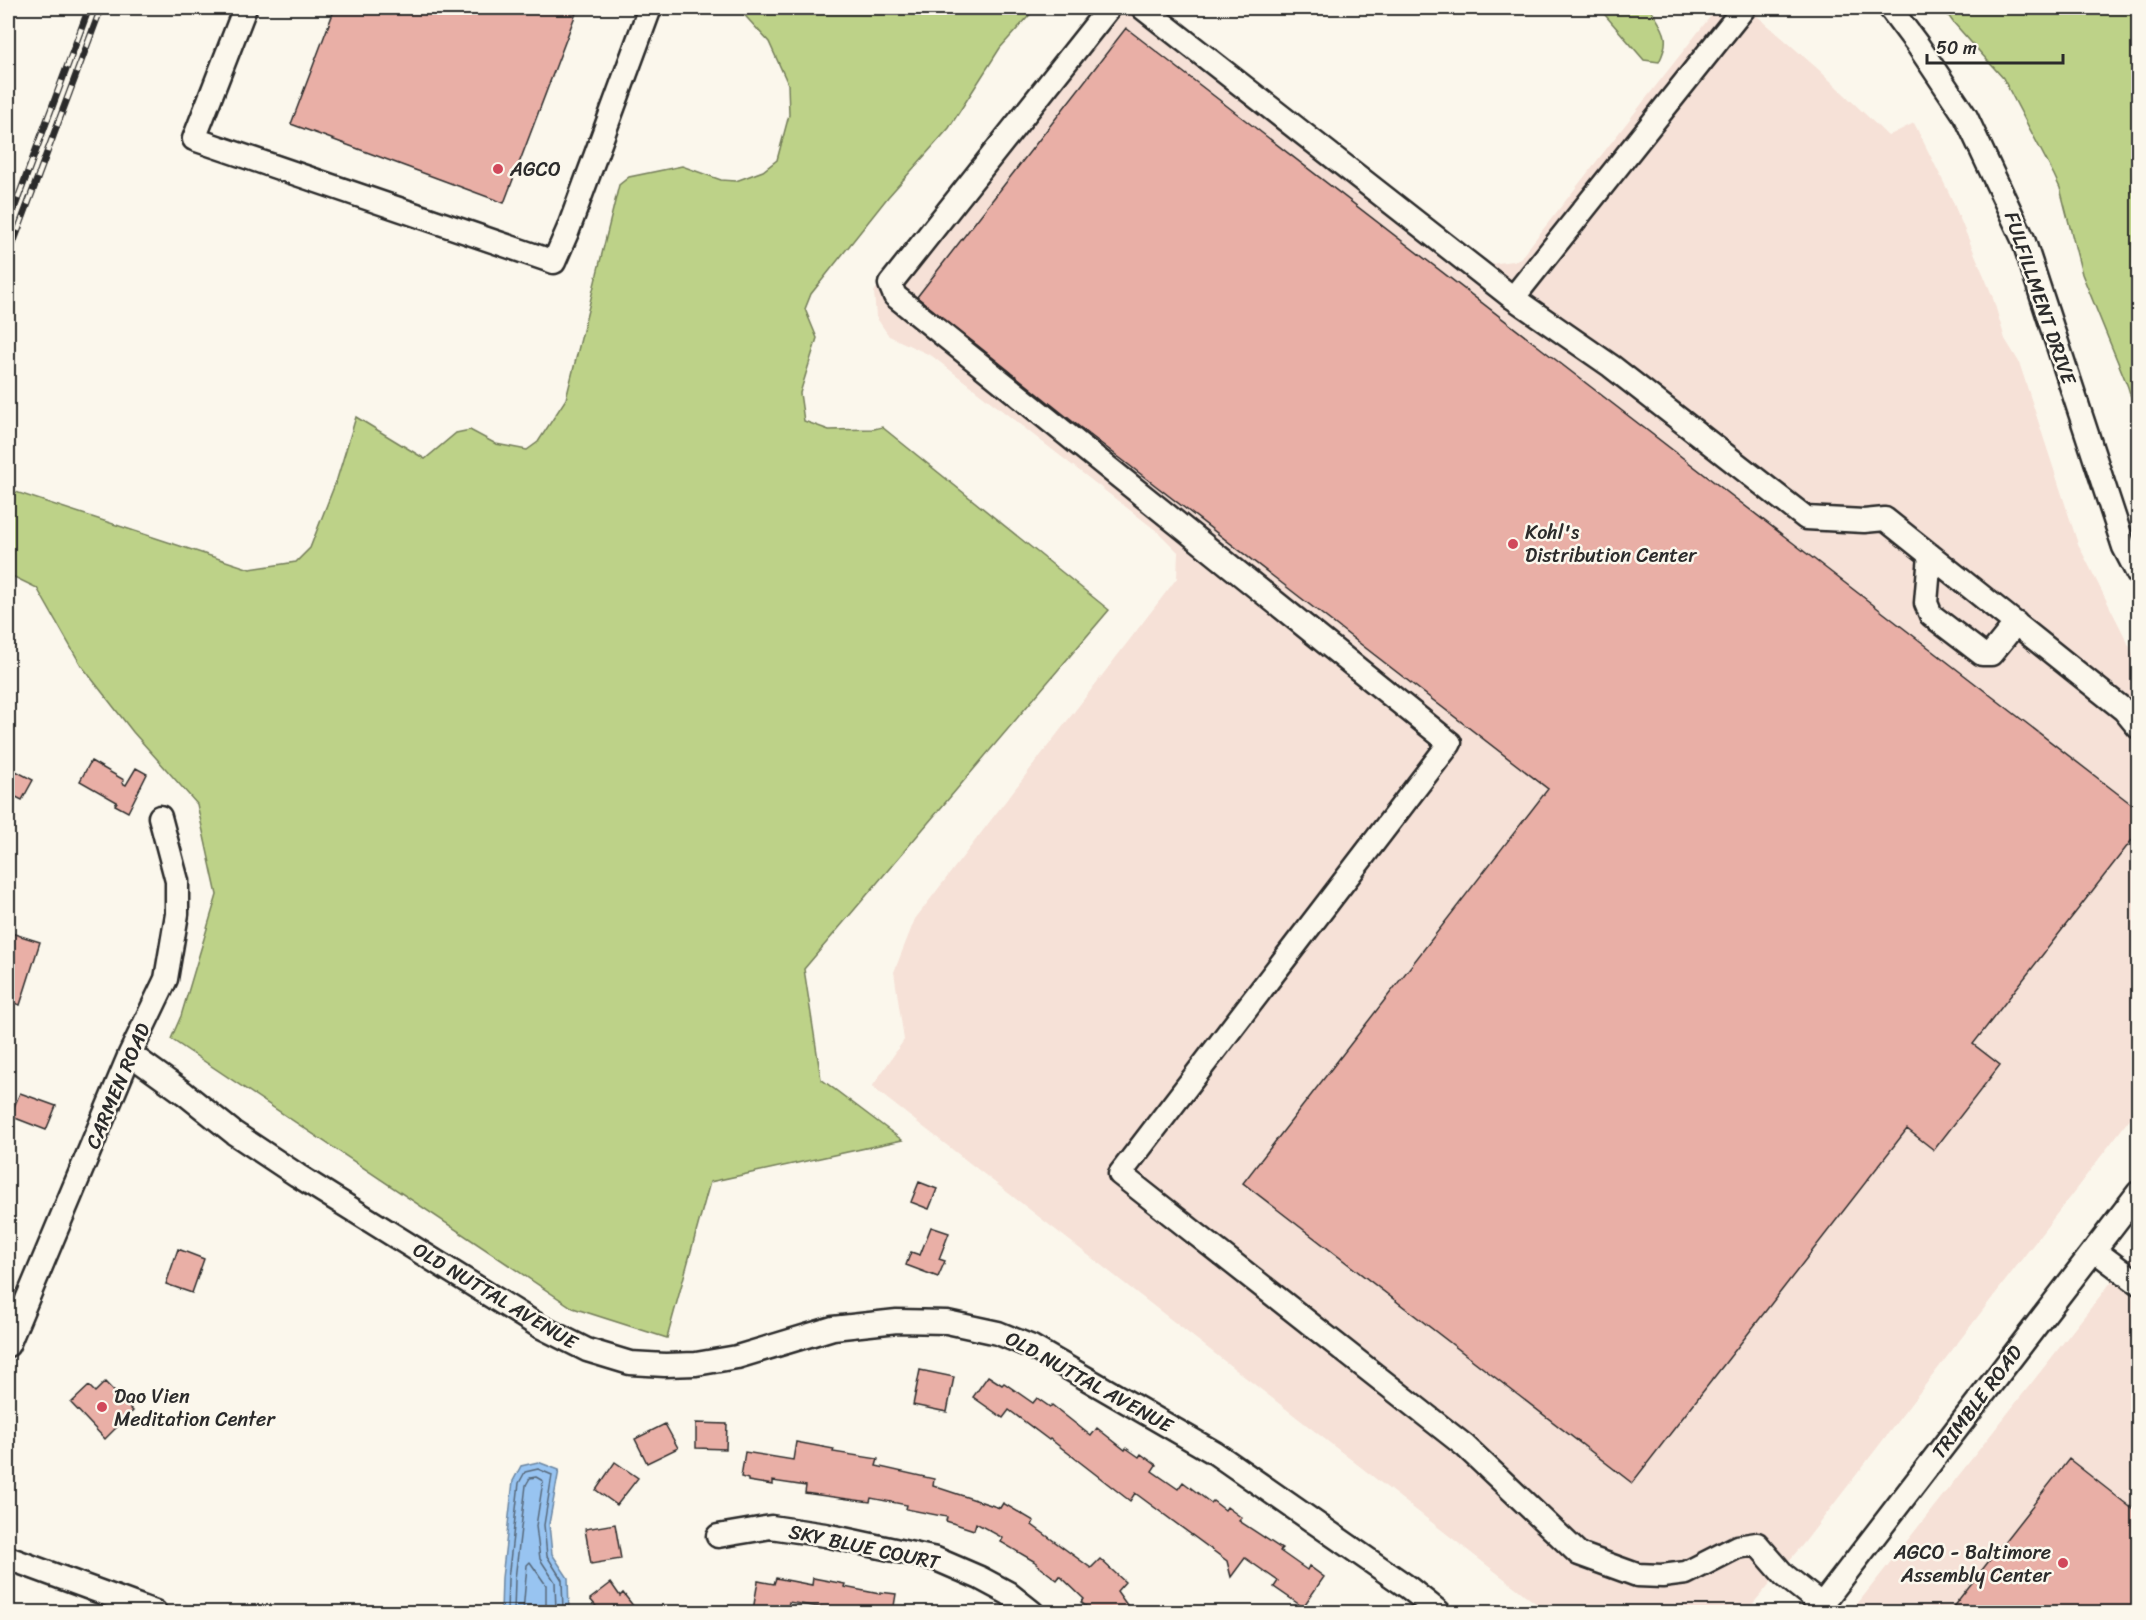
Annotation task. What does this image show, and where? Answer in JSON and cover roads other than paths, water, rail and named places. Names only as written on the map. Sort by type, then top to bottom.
[{"type":"street","points":[[245,8],[194,139],[554,262],[650,8]]},
{"type":"street","points":[[1109,8],[890,284],[895,296],[1450,743],[1120,1174],[1464,1446],[1579,1554],[1637,1575],[1662,1576],[1686,1573],[1737,1547],[1757,1544],[1784,1575],[1819,1609]]},
{"type":"street","points":[[1143,8],[1513,298],[1611,366],[1806,518],[1864,521],[1885,519],[2016,623],[2131,719]]},
{"type":"street","points":[[1513,298],[1744,8]]},
{"type":"street","name":"FULFILLMENT DRIVE","points":[[1890,8],[1966,117],[2023,239],[2124,547],[2139,574]]},
{"type":"street","points":[[1930,555],[1926,603],[1931,615],[1982,654],[1991,654],[2016,623]]},
{"type":"street","name":"CARMEN ROAD","points":[[8,1346],[130,1054],[166,979],[177,914],[177,880],[160,817]]},
{"type":"street","name":"OLD NUTTAL AVENUE","points":[[130,1054],[234,1133],[297,1175],[539,1326],[587,1350],[630,1363],[686,1365],[737,1357],[833,1328],[897,1321],[947,1322],[998,1332],[1032,1347],[1215,1453],[1409,1588],[1439,1612]]},
{"type":"street","name":"TRIMBLE ROAD","points":[[1819,1609],[2139,1193]]},
{"type":"street","points":[[2094,1250],[2139,1283]]},
{"type":"street","name":"SKY BLUE COURT","points":[[718,1536],[771,1527],[825,1535],[936,1559],[1008,1593],[1032,1612]]},
{"type":"street","points":[[8,1558],[155,1612]]},
{"type":"water","points":[[538,1462],[559,1470],[549,1524],[552,1554],[568,1578],[569,1612],[501,1612],[502,1578],[513,1481],[521,1466]]},
{"type":"railway","points":[[8,225],[89,8]]},
{"type":"railway","points":[[8,257],[101,8]]},
{"type":"place","name":"AGCO","points":[[498,169]]},
{"type":"place","name":"Kohl's Distribution Center","points":[[1513,544]]},
{"type":"place","name":"Dao Vien Meditation Center","points":[[102,1407]]},
{"type":"place","name":"AGCO - Baltimore Assembly Center","points":[[2063,1563]]}]
